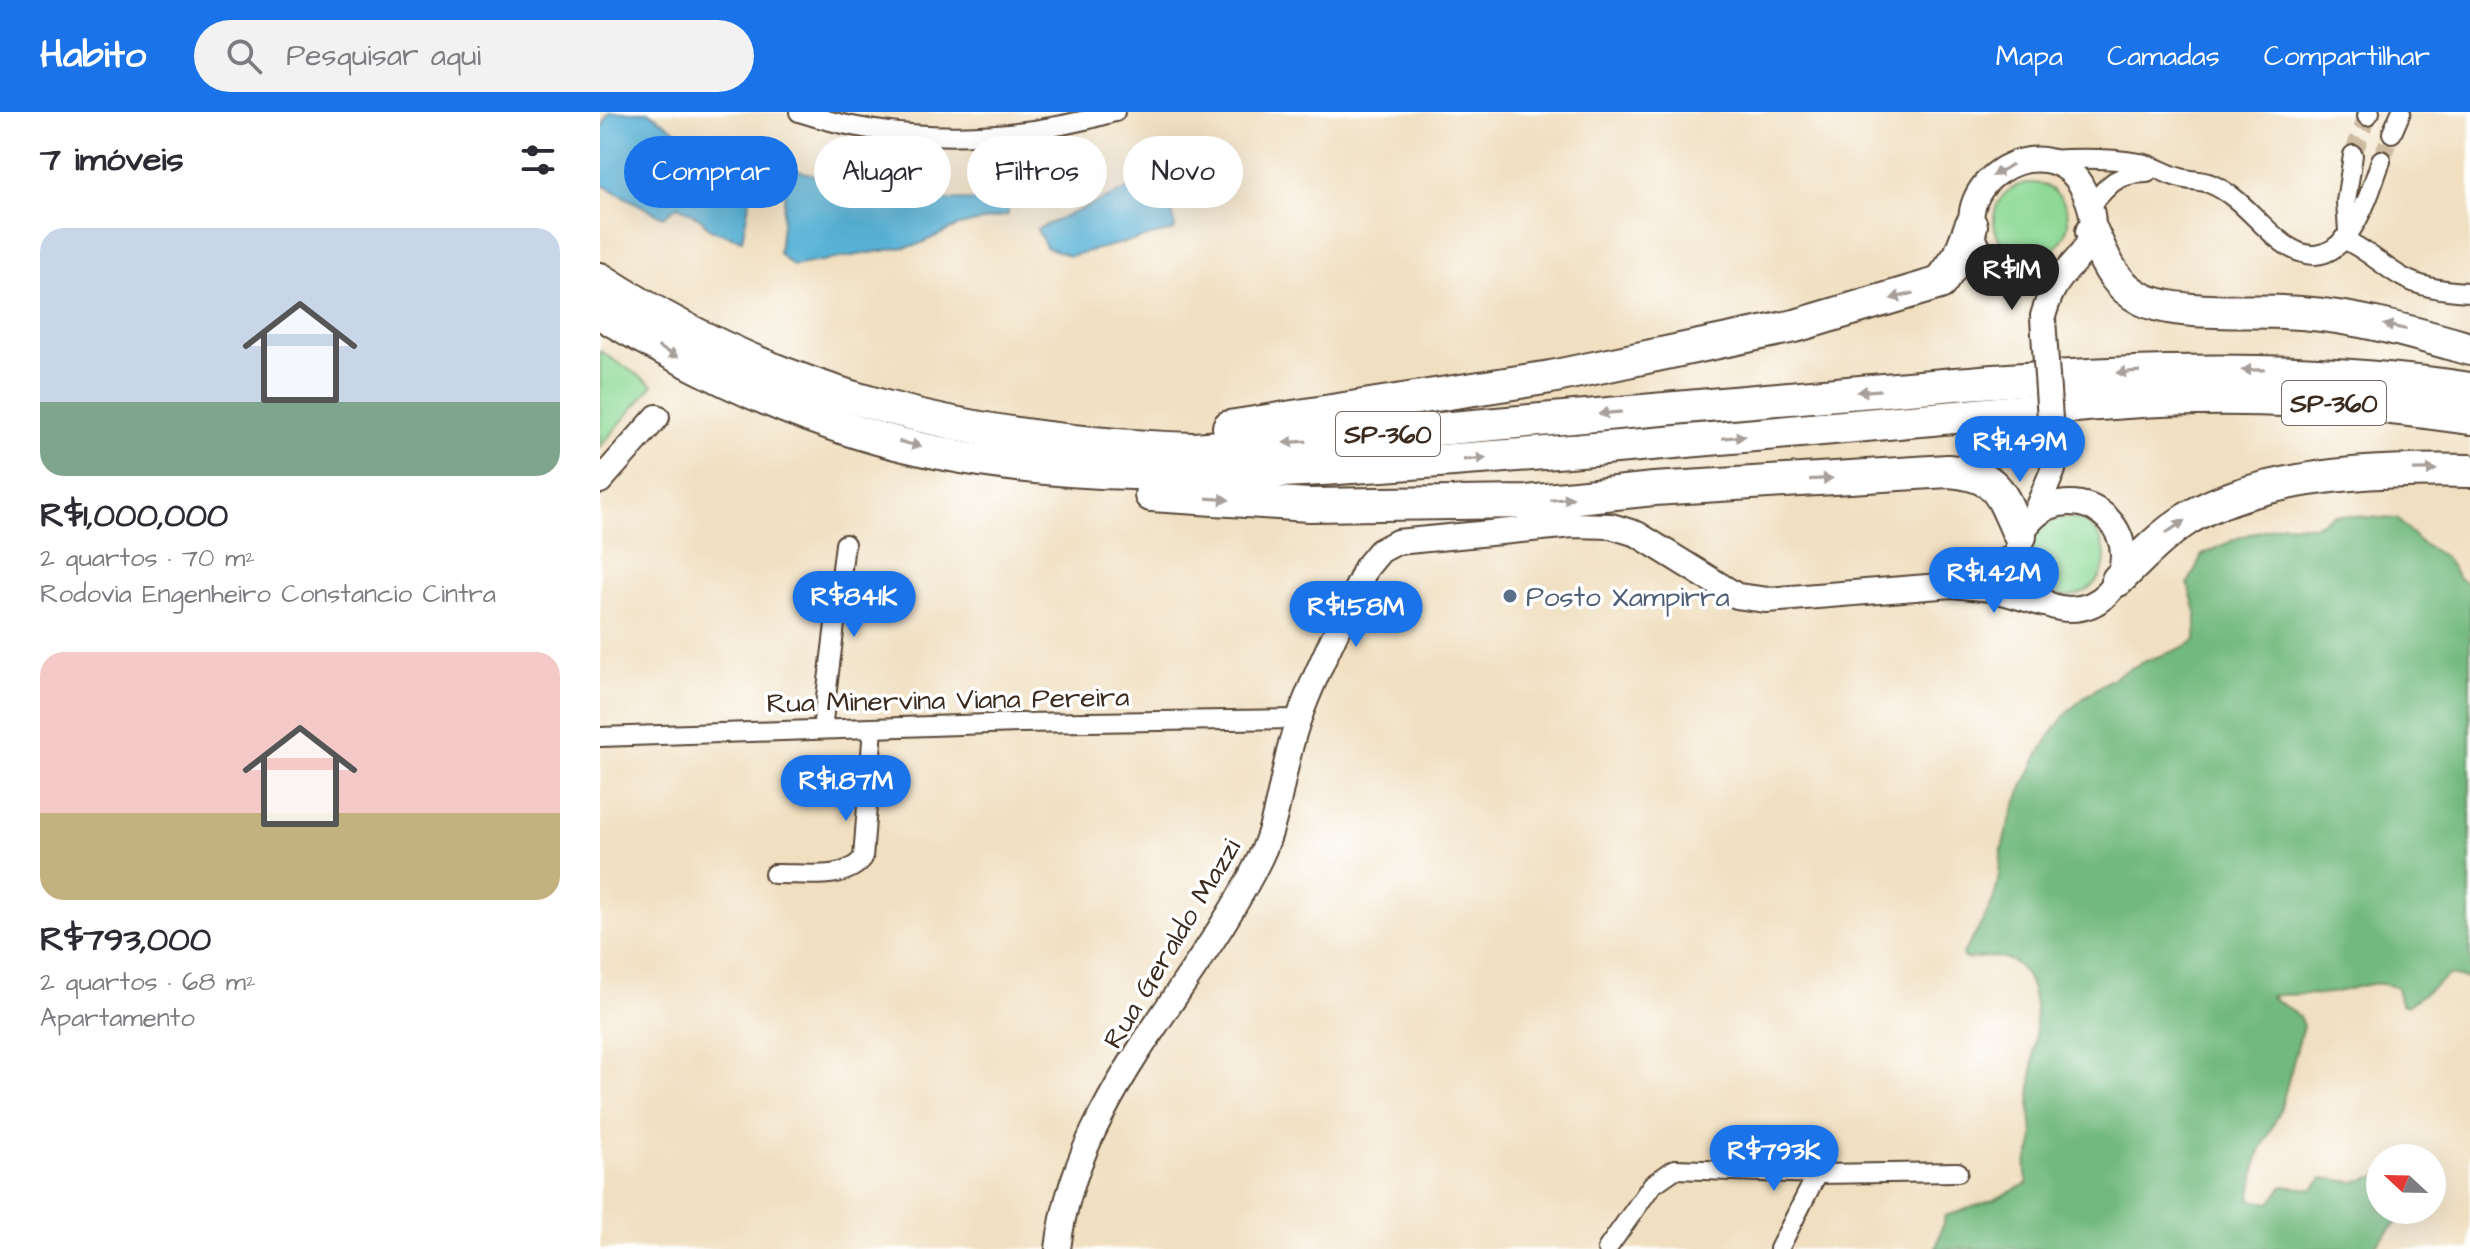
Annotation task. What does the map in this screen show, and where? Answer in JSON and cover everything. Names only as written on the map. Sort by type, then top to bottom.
[{"type":"highway","points":[[2092,219],[2112,274],[2146,301],[2204,309],[2353,318],[2411,330],[2470,349]]},
{"type":"highway","points":[[1029,451],[1097,430],[1231,427],[1333,413],[1551,377],[1795,326],[1940,283],[1956,263],[1971,226]]},
{"type":"highway","name":"SP-360","points":[[600,279],[698,336],[822,389],[1029,451],[1189,475],[1319,470],[1531,455],[2131,402],[2320,401],[2470,418]]},
{"type":"highway","name":"SP-360","points":[[600,313],[667,352],[798,412],[864,434],[962,456],[1104,446],[1194,449],[1969,383],[2149,371],[2273,369],[2356,374],[2470,389]]},
{"type":"highway","points":[[1029,451],[1079,484],[1154,495],[1380,506],[1527,502],[1654,489],[1948,471],[1975,473],[1991,482],[2024,536]]},
{"type":"highway","points":[[2118,580],[2160,537],[2191,517],[2258,490],[2314,478],[2424,470],[2470,471]]},
{"type":"street","points":[[799,112],[845,127],[953,135],[1066,127],[1115,112]]},
{"type":"street","points":[[2392,133],[2401,112]]},
{"type":"street","points":[[2346,235],[2346,202],[2353,155]]},
{"type":"street","points":[[2064,273],[2041,282],[2016,280],[1994,269],[1978,250],[1971,226],[1973,204],[1983,184],[2009,165],[2041,160],[2143,163],[2162,173],[2208,183],[2238,199],[2278,240],[2309,255],[2324,256],[2336,250],[2366,205],[2381,160]]},
{"type":"street","points":[[2041,160],[2064,168],[2082,185],[2092,219]]},
{"type":"street","points":[[2044,604],[2029,591],[2019,574],[2024,536],[2053,466],[2043,318],[2051,292],[2064,273],[2083,255],[2092,219],[2110,182],[2120,176],[2162,173]]},
{"type":"street","points":[[2346,235],[2402,277],[2425,285],[2470,292]]},
{"type":"street","points":[[2016,280],[2043,318]]},
{"type":"street","points":[[600,481],[657,417]]},
{"type":"street","points":[[1952,585],[1992,589],[2065,610],[2086,608],[2105,597],[2118,580],[2123,559],[2120,538],[2109,519],[2091,507],[2053,466]]},
{"type":"street","points":[[1952,585],[2024,536],[2051,506],[2071,502],[2091,507]]},
{"type":"street","name":"Rua Geraldo Mazzi","points":[[1058,1249],[1069,1186],[1085,1143],[1106,1104],[1199,965],[1259,859],[1273,827],[1298,719],[1366,568],[1380,551],[1397,542],[1573,525],[1611,526],[1637,534],[1737,596],[1767,600],[1952,585]]},
{"type":"street","points":[[822,729],[845,544]]},
{"type":"street","name":"Rua Minervina Viana Pereira","points":[[600,737],[1298,719]]},
{"type":"street","points":[[774,874],[842,873],[855,868],[863,858],[873,728]]},
{"type":"street","points":[[1607,1249],[1652,1185],[1675,1169],[1817,1174],[1958,1172]]},
{"type":"street","points":[[1779,1249],[1817,1174]]},
{"type":"green space","points":[[2031,183],[2052,189],[2062,199],[2068,220],[2062,241],[2052,251],[2031,257],[2010,251],[2000,241],[1994,220],[2000,199],[2010,189]]},
{"type":"green space","points":[[600,351],[653,385],[600,447]]},
{"type":"green space","points":[[2334,515],[2397,519],[2421,543],[2445,557],[2459,578],[2470,585],[2470,979],[2449,975],[2407,1006],[2401,1004],[2397,988],[2377,984],[2332,993],[2270,996],[2299,1016],[2303,1026],[2280,1111],[2258,1156],[2250,1200],[2270,1203],[2283,1186],[2313,1189],[2322,1178],[2354,1182],[2366,1179],[2366,1224],[2396,1224],[2372,1249],[1936,1249],[1945,1216],[1994,1200],[2028,1183],[2026,1164],[2033,1142],[2030,1105],[2036,1029],[2032,990],[2025,975],[2009,960],[1990,957],[1966,959],[1962,955],[1994,897],[2002,848],[2031,770],[2053,731],[2078,703],[2113,678],[2196,640],[2196,612],[2188,584],[2202,555],[2240,537],[2284,524],[2314,526]]},
{"type":"green space","points":[[2058,518],[2074,518],[2088,524],[2099,535],[2105,557],[2099,579],[2088,590],[2074,596],[2058,596],[2044,590],[2033,579],[2027,565],[2027,549],[2033,535],[2044,524]]},
{"type":"water","points":[[609,112],[649,112],[684,136],[624,136],[624,197],[600,184],[600,132]]},
{"type":"water","points":[[798,170],[814,175],[814,208],[951,208],[951,200],[967,200],[967,208],[1008,208],[1008,215],[958,226],[917,245],[793,266],[779,254],[783,208],[798,208]]},
{"type":"water","points":[[1123,191],[1123,208],[1172,208],[1175,230],[1070,256],[1046,247],[1037,229],[1084,208],[1107,208],[1107,198]]},
{"type":"water","points":[[646,208],[675,208],[663,217]]},
{"type":"water","points":[[682,208],[748,208],[742,240],[710,230],[701,219]]},
{"type":"tunnel","points":[[2353,155],[2367,116]]},
{"type":"tunnel","points":[[2381,160],[2392,133]]},
{"type":"place","name":"Posto Xampirra","points":[[1510,596]]}]
